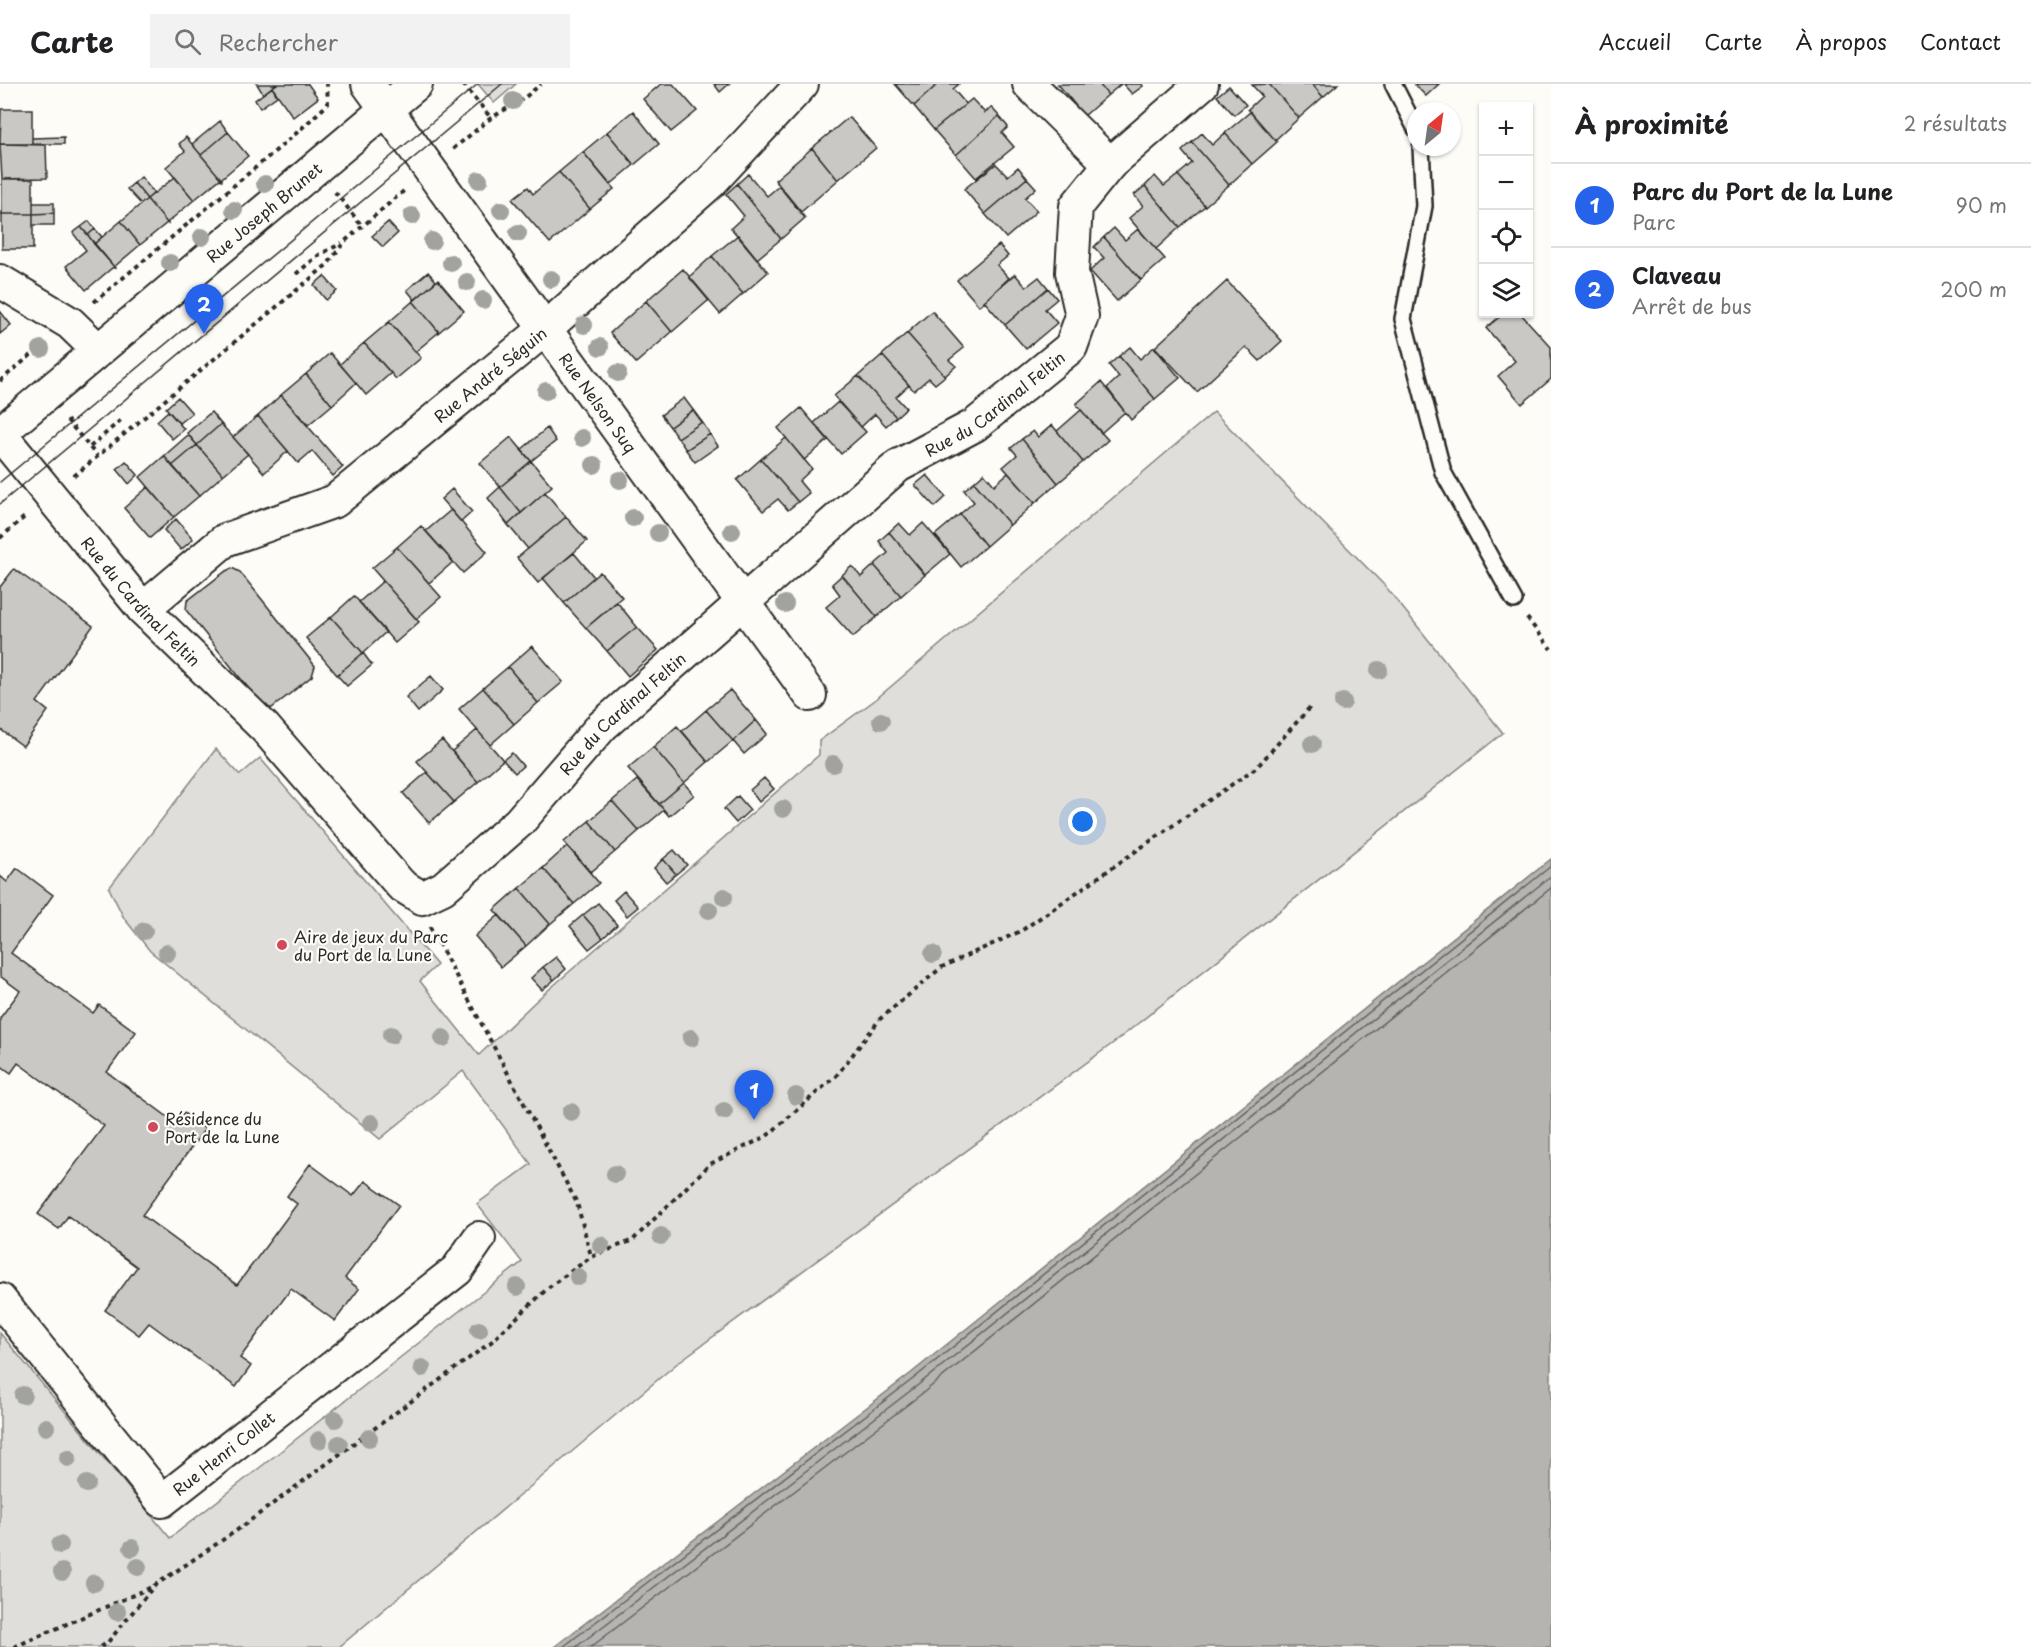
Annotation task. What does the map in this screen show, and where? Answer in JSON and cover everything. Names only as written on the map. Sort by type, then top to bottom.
[{"type":"street","name":"Rue Nelson Suq","points":[[368,84],[810,695]]},
{"type":"street","name":"Rue Joseph Brunet","points":[[0,434],[416,84]]},
{"type":"street","name":"Rue André Séguin","points":[[143,609],[225,540],[335,501],[545,329],[711,183],[802,84]]},
{"type":"street","points":[[1029,84],[1110,164]]},
{"type":"street","name":"Rue du Cardinal Feltin","points":[[0,434],[143,609],[265,728],[401,885],[422,898],[443,888],[519,822],[602,726],[898,466],[975,425],[1071,346],[1082,316],[1072,272],[1076,206],[1110,164],[1202,84]]},
{"type":"street","points":[[0,281],[70,322],[99,350]]},
{"type":"street","name":"Rue Henri Collet","points":[[0,1300],[162,1501],[457,1270],[478,1238]]},
{"type":"lane","points":[[1393,84],[1407,111]]},
{"type":"lane","points":[[1421,156],[1424,206],[1403,319],[1443,472],[1514,600]]},
{"type":"path","points":[[0,381],[291,138],[328,104],[327,84]]},
{"type":"path","points":[[463,84],[491,118]]},
{"type":"path","points":[[296,274],[319,255],[344,242],[491,118],[523,99],[541,84]]},
{"type":"path","points":[[0,538],[328,264],[344,242]]},
{"type":"path","points":[[90,447],[122,419]]},
{"type":"path","points":[[1514,600],[1551,649]]},
{"type":"path","points":[[14,1647],[154,1586],[236,1531],[491,1342],[549,1287],[591,1257],[633,1240],[710,1164],[767,1136],[837,1075],[880,1018],[942,967],[1021,931],[1257,767],[1311,706]]},
{"type":"path","points":[[422,898],[426,919],[577,1203],[591,1257]]},
{"type":"path","points":[[101,1647],[108,1642],[154,1586]]},
{"type":"shaded area","points":[[478,84],[516,84],[494,103]]},
{"type":"shaded area","points":[[1214,412],[1386,587],[1503,733],[1116,1041],[680,1361],[339,1647],[0,1647],[0,1333],[170,1538],[522,1262],[477,1204],[531,1164],[463,1071],[380,1139],[150,951],[124,918],[109,888],[216,749],[240,775],[260,758],[437,965],[420,981],[479,1055],[538,999],[819,755],[819,741],[875,700]]},
{"type":"water","points":[[1551,859],[1551,1647],[554,1647],[910,1374]]},
{"type":"building","points":[[257,84],[277,84],[263,94]]},
{"type":"building","points":[[277,84],[308,84],[318,98],[293,117],[272,87]]},
{"type":"building","points":[[661,84],[673,84],[697,111],[671,132],[643,99]]},
{"type":"building","points":[[714,84],[729,84],[720,92]]},
{"type":"building","points":[[895,84],[938,84],[914,106]]},
{"type":"building","points":[[938,84],[959,84],[953,89],[966,104],[934,130],[914,106]]},
{"type":"building","points":[[1058,84],[1099,84],[1108,95],[1084,116]]},
{"type":"building","points":[[1099,84],[1121,84],[1108,95]]},
{"type":"building","points":[[1123,84],[1142,84],[1143,86],[1132,94]]},
{"type":"building","points":[[1269,84],[1312,84],[1323,97],[1299,118]]},
{"type":"building","points":[[1269,84],[1299,118],[1275,140],[1248,109],[1262,96],[1252,85]]},
{"type":"building","points":[[1312,84],[1338,84],[1323,97]]},
{"type":"building","points":[[1414,84],[1439,84],[1426,96]]},
{"type":"building","points":[[1229,86],[1246,105],[1234,115],[1217,96]]},
{"type":"building","points":[[272,87],[277,96],[260,108],[255,100]]},
{"type":"building","points":[[972,99],[985,113],[991,107],[999,116],[956,155],[934,130]]},
{"type":"building","points":[[1,109],[32,109],[32,144],[0,144]]},
{"type":"building","points":[[633,111],[659,144],[634,165],[607,132]]},
{"type":"building","points":[[1250,112],[1277,142],[1252,164],[1225,133]]},
{"type":"building","points":[[999,116],[1008,127],[1002,133],[1014,147],[976,178],[956,155]]},
{"type":"building","points":[[849,117],[876,148],[838,180],[812,148]]},
{"type":"building","points":[[220,121],[228,132],[201,155],[192,144]]},
{"type":"building","points":[[228,132],[248,156],[222,180],[201,155]]},
{"type":"building","points":[[607,132],[634,165],[610,185],[583,152]]},
{"type":"building","points":[[1202,133],[1212,145],[1225,133],[1252,164],[1229,185],[1192,142]]},
{"type":"building","points":[[64,137],[64,144],[32,144],[32,138]]},
{"type":"building","points":[[186,137],[222,180],[220,179],[194,200],[166,167],[185,151],[179,144]]},
{"type":"building","points":[[1192,142],[1229,185],[1205,206],[1178,175],[1192,163],[1182,151]]},
{"type":"building","points":[[0,144],[46,145],[47,178],[2,179]]},
{"type":"building","points":[[812,148],[838,180],[801,212],[775,180]]},
{"type":"building","points":[[583,152],[614,189],[590,209],[559,172]]},
{"type":"building","points":[[996,164],[1008,176],[1018,167],[1027,178],[985,214],[964,189]]},
{"type":"building","points":[[559,172],[590,209],[550,243],[512,199],[528,187],[533,194]]},
{"type":"building","points":[[748,174],[767,196],[779,186],[805,218],[781,239],[737,184]]},
{"type":"building","points":[[1178,175],[1205,206],[1180,227],[1145,186],[1155,176],[1164,186]]},
{"type":"building","points":[[141,177],[154,193],[147,199],[134,183]]},
{"type":"building","points":[[175,177],[194,200],[168,224],[147,199]]},
{"type":"building","points":[[1027,178],[1036,188],[1025,198],[1037,211],[1006,238],[985,214]]},
{"type":"building","points":[[2,179],[33,179],[33,214],[0,214],[2,213]]},
{"type":"building","points":[[134,183],[147,199],[141,204],[127,189]]},
{"type":"building","points":[[737,184],[781,239],[757,259],[731,228],[744,216],[726,194]]},
{"type":"building","points":[[1145,186],[1180,227],[1156,249],[1129,218],[1143,206],[1134,195]]},
{"type":"building","points":[[147,199],[168,224],[140,245],[121,221]]},
{"type":"building","points":[[33,203],[54,203],[54,213],[33,214]]},
{"type":"building","points":[[54,213],[54,225],[33,225],[33,214]]},
{"type":"building","points":[[0,214],[33,214],[33,249],[2,249],[2,215]]},
{"type":"building","points":[[89,221],[95,229],[88,235],[81,227]]},
{"type":"building","points":[[121,221],[140,245],[114,267],[94,244]]},
{"type":"building","points":[[388,222],[398,233],[383,247],[372,236]]},
{"type":"building","points":[[81,227],[115,268],[112,268],[86,290],[66,266],[86,250],[73,233]]},
{"type":"building","points":[[1114,228],[1125,240],[1138,229],[1165,259],[1141,280],[1104,237]]},
{"type":"building","points":[[95,229],[102,237],[94,244],[88,235]]},
{"type":"building","points":[[738,235],[768,272],[743,294],[712,256]]},
{"type":"building","points":[[1104,237],[1141,280],[1117,301],[1090,271],[1104,258],[1094,247]]},
{"type":"building","points":[[999,245],[1008,256],[997,265],[1009,278],[979,306],[957,280]]},
{"type":"building","points":[[712,256],[743,294],[720,314],[689,277]]},
{"type":"building","points":[[683,269],[709,300],[672,332],[646,301]]},
{"type":"building","points":[[428,272],[436,281],[415,300],[407,290]]},
{"type":"building","points":[[1015,274],[1026,287],[1039,277],[1048,288],[1005,325],[984,301]]},
{"type":"building","points":[[324,276],[337,291],[326,300],[314,285]]},
{"type":"building","points":[[438,280],[464,311],[439,332],[413,301]]},
{"type":"building","points":[[1227,281],[1282,341],[1260,361],[1246,347],[1197,392],[1155,347]]},
{"type":"building","points":[[1048,288],[1057,299],[1045,309],[1057,323],[1026,349],[1005,325]]},
{"type":"building","points":[[413,301],[439,332],[415,352],[389,322]]},
{"type":"building","points":[[646,301],[672,332],[636,363],[610,333]]},
{"type":"building","points":[[0,311],[11,325],[0,334]]},
{"type":"building","points":[[932,311],[964,348],[949,360],[956,366],[945,376],[907,333]]},
{"type":"building","points":[[1498,318],[1525,318],[1551,347],[1551,379],[1522,404],[1498,376],[1515,361],[1486,328]]},
{"type":"building","points":[[389,322],[421,358],[396,379],[364,343]]},
{"type":"building","points":[[907,333],[945,376],[935,384],[929,378],[914,391],[882,355]]},
{"type":"building","points":[[364,343],[391,373],[366,395],[340,364]]},
{"type":"building","points":[[1130,347],[1140,359],[1154,347],[1180,378],[1155,399],[1119,356]]},
{"type":"building","points":[[330,353],[356,383],[332,405],[306,374]]},
{"type":"building","points":[[882,355],[909,385],[896,397],[906,408],[896,417],[858,376]]},
{"type":"building","points":[[1119,356],[1155,399],[1131,420],[1107,388],[1119,377],[1109,365]]},
{"type":"building","points":[[306,374],[332,405],[308,425],[281,395]]},
{"type":"building","points":[[858,376],[896,417],[886,426],[875,414],[861,427],[834,396]]},
{"type":"building","points":[[1101,382],[1125,412],[1101,433],[1076,404]]},
{"type":"building","points":[[281,395],[343,467],[333,476],[312,451],[298,463],[258,416]]},
{"type":"building","points":[[178,397],[192,413],[179,423],[166,408]]},
{"type":"building","points":[[684,398],[693,410],[670,427],[661,415]]},
{"type":"building","points":[[838,402],[866,432],[841,454],[814,423]]},
{"type":"building","points":[[801,408],[828,440],[804,460],[778,428]]},
{"type":"building","points":[[693,410],[702,422],[678,438],[670,427]]},
{"type":"building","points":[[1081,410],[1108,440],[1083,462],[1057,431]]},
{"type":"building","points":[[168,411],[184,429],[172,439],[157,421]]},
{"type":"building","points":[[211,412],[221,424],[197,445],[187,433]]},
{"type":"building","points":[[258,416],[288,451],[264,473],[233,437]]},
{"type":"building","points":[[702,422],[710,434],[686,450],[678,438]]},
{"type":"building","points":[[221,424],[248,454],[223,475],[197,445]]},
{"type":"building","points":[[1052,425],[1083,462],[1058,483],[1022,439],[1033,431],[1038,437]]},
{"type":"building","points":[[547,428],[556,441],[531,461],[521,450]]},
{"type":"building","points":[[710,434],[718,446],[695,462],[686,450]]},
{"type":"building","points":[[188,435],[197,445],[172,466],[164,456]]},
{"type":"building","points":[[511,437],[531,461],[500,487],[480,463]]},
{"type":"building","points":[[786,438],[812,469],[799,481],[809,493],[798,502],[761,459]]},
{"type":"building","points":[[1022,439],[1058,483],[1035,503],[1003,467],[1017,455],[1011,448]]},
{"type":"building","points":[[197,445],[223,475],[199,496],[172,466]]},
{"type":"building","points":[[164,456],[199,496],[174,517],[140,477]]},
{"type":"building","points":[[761,459],[798,502],[788,510],[778,499],[763,511],[737,480]]},
{"type":"building","points":[[126,461],[138,475],[129,484],[117,469]]},
{"type":"building","points":[[531,461],[552,486],[521,513],[500,487]]},
{"type":"building","points":[[984,473],[994,485],[1008,473],[1035,503],[1010,525],[974,482]]},
{"type":"building","points":[[927,475],[946,497],[935,507],[915,485]]},
{"type":"building","points":[[974,482],[1010,525],[986,546],[960,514],[974,502],[964,490]]},
{"type":"building","points":[[148,487],[174,517],[150,538],[124,508]]},
{"type":"building","points":[[500,487],[521,513],[508,525],[488,498]]},
{"type":"building","points":[[452,489],[472,512],[461,522],[441,499]]},
{"type":"building","points":[[545,492],[566,517],[528,549],[508,525]]},
{"type":"building","points":[[451,510],[487,552],[463,573],[426,531]]},
{"type":"building","points":[[960,514],[986,546],[961,567],[935,535]]},
{"type":"building","points":[[566,517],[587,541],[538,583],[517,558]]},
{"type":"building","points":[[176,519],[193,539],[181,550],[164,530]]},
{"type":"building","points":[[899,523],[910,535],[923,523],[950,554],[925,575],[889,532]]},
{"type":"building","points":[[421,526],[453,562],[429,583],[397,547]]},
{"type":"building","points":[[889,532],[925,575],[901,596],[874,565],[888,553],[879,541]]},
{"type":"building","points":[[397,547],[441,597],[416,619],[372,568]]},
{"type":"building","points":[[574,553],[594,577],[564,603],[543,578]]},
{"type":"building","points":[[874,565],[901,596],[877,617],[842,575],[852,566],[861,577]]},
{"type":"building","points":[[232,568],[240,572],[315,666],[312,676],[272,708],[266,708],[261,704],[186,610],[187,601]]},
{"type":"building","points":[[14,569],[93,626],[37,702],[48,711],[23,746],[0,729],[0,587]]},
{"type":"building","points":[[600,572],[622,597],[586,628],[564,603]]},
{"type":"building","points":[[842,575],[877,617],[853,637],[826,607],[840,595],[832,584]]},
{"type":"building","points":[[383,581],[419,622],[395,643],[359,602]]},
{"type":"building","points":[[354,596],[386,632],[363,653],[331,617]]},
{"type":"building","points":[[617,602],[637,627],[607,651],[586,628]]},
{"type":"building","points":[[331,617],[363,653],[337,675],[306,638]]},
{"type":"building","points":[[637,627],[658,650],[628,676],[607,651]]},
{"type":"building","points":[[532,646],[563,682],[538,703],[508,667]]},
{"type":"building","points":[[363,653],[372,665],[347,686],[337,675]]},
{"type":"building","points":[[508,667],[538,703],[514,724],[483,688]]},
{"type":"building","points":[[431,676],[443,690],[418,712],[406,697]]},
{"type":"building","points":[[483,688],[514,724],[490,745],[459,709]]},
{"type":"building","points":[[730,690],[756,720],[733,741],[706,710]]},
{"type":"building","points":[[706,710],[733,741],[708,762],[682,731]]},
{"type":"building","points":[[756,720],[767,734],[744,754],[733,741]]},
{"type":"building","points":[[677,726],[708,762],[684,783],[653,747]]},
{"type":"building","points":[[477,730],[503,760],[478,782],[452,751]]},
{"type":"building","points":[[442,740],[478,782],[454,802],[417,761]]},
{"type":"building","points":[[653,747],[684,783],[659,804],[628,768]]},
{"type":"building","points":[[512,753],[523,766],[515,773],[503,760]]},
{"type":"building","points":[[427,772],[454,802],[429,823],[403,793]]},
{"type":"building","points":[[764,778],[774,789],[759,802],[750,790]]},
{"type":"building","points":[[637,780],[664,810],[639,831],[612,801]]},
{"type":"building","points":[[684,783],[694,795],[669,816],[659,804]]},
{"type":"building","points":[[738,796],[750,810],[736,823],[724,809]]},
{"type":"building","points":[[612,801],[639,831],[615,852],[589,821]]},
{"type":"building","points":[[589,821],[615,852],[591,872],[564,842]]},
{"type":"building","points":[[567,846],[599,883],[574,904],[543,868]]},
{"type":"building","points":[[674,850],[687,865],[676,874],[663,859]]},
{"type":"building","points":[[663,859],[676,874],[666,882],[654,868]]},
{"type":"building","name":"Résidence du Port de la Lune","points":[[17,868],[53,895],[11,953],[93,1013],[99,1005],[136,1032],[107,1072],[176,1123],[184,1113],[205,1129],[142,1215],[237,1285],[297,1204],[287,1196],[310,1164],[353,1196],[365,1181],[399,1205],[345,1278],[359,1289],[335,1321],[291,1289],[240,1358],[251,1366],[236,1387],[149,1323],[139,1335],[105,1310],[137,1267],[68,1216],[59,1229],[38,1214],[104,1126],[18,1063],[11,1073],[0,1065],[0,1018],[20,991],[0,976],[0,876],[7,882]]},
{"type":"building","points":[[543,868],[574,904],[550,924],[519,888]]},
{"type":"building","points":[[519,888],[550,924],[526,946],[494,910]]},
{"type":"building","points":[[624,891],[638,907],[627,916],[614,900]]},
{"type":"building","points":[[598,903],[617,925],[603,938],[583,915]]},
{"type":"building","points":[[499,915],[526,946],[501,967],[475,936]]},
{"type":"building","points":[[583,915],[603,938],[589,949],[570,926]]},
{"type":"building","points":[[556,957],[566,969],[554,980],[543,967]]},
{"type":"building","points":[[543,967],[554,980],[542,990],[531,978]]},
{"type":"tram line","points":[[0,482],[478,84]]},
{"type":"tram line","points":[[0,504],[502,84]]},
{"type":"place","name":"Claveau","points":[[204,334]]},
{"type":"place","name":"Aire de jeux du Parc du Port de la Lune","points":[[282,945]]},
{"type":"place","name":"Parc du Port de la Lune","points":[[754,1120]]},
{"type":"place","name":"Résidence du Port de la Lune","points":[[153,1127]]}]
